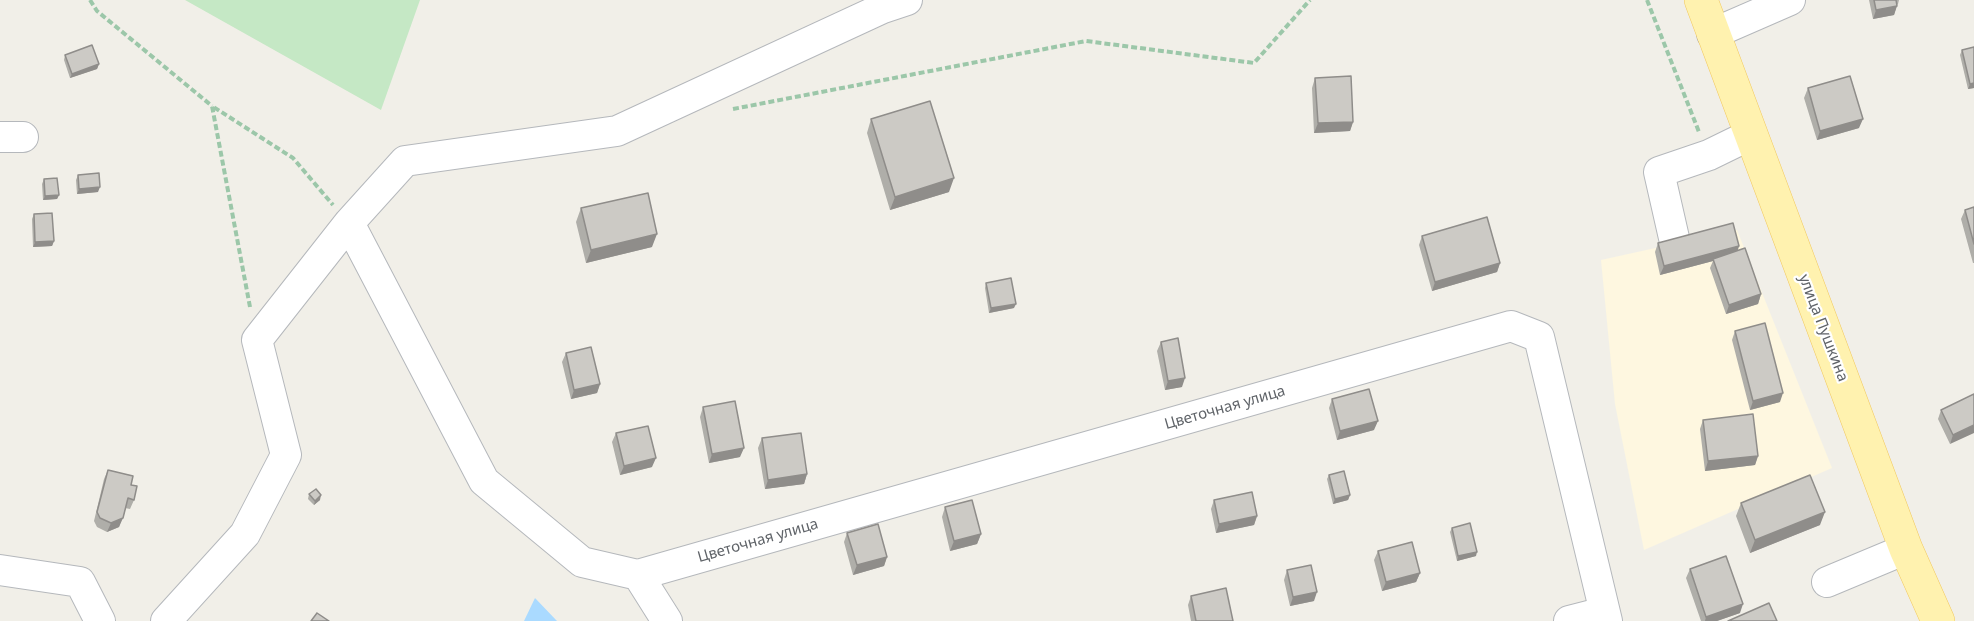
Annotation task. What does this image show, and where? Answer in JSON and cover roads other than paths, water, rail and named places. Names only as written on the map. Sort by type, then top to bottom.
[{"type":"main road","name":"улица Пушкина","points":[[1701,0],[1906,549],[1938,621]]},
{"type":"street","points":[[166,621],[245,534],[286,455],[257,340],[348,223],[405,161],[617,131],[872,13],[907,0]]},
{"type":"street","points":[[1712,34],[1790,0]]},
{"type":"street","points":[[1674,238],[1659,172],[1709,155],[1750,135]]},
{"type":"street","points":[[348,223],[484,481],[582,562],[638,575],[667,621]]},
{"type":"street","name":"Цветочная улица","points":[[638,575],[1511,326],[1539,337],[1592,549],[1606,616]]},
{"type":"street","points":[[1827,582],[1906,549]]},
{"type":"street","points":[[0,570],[80,582],[100,621]]},
{"type":"street","points":[[1569,621],[1606,616]]},
{"type":"water","points":[[535,598],[557,621],[524,621]]}]
